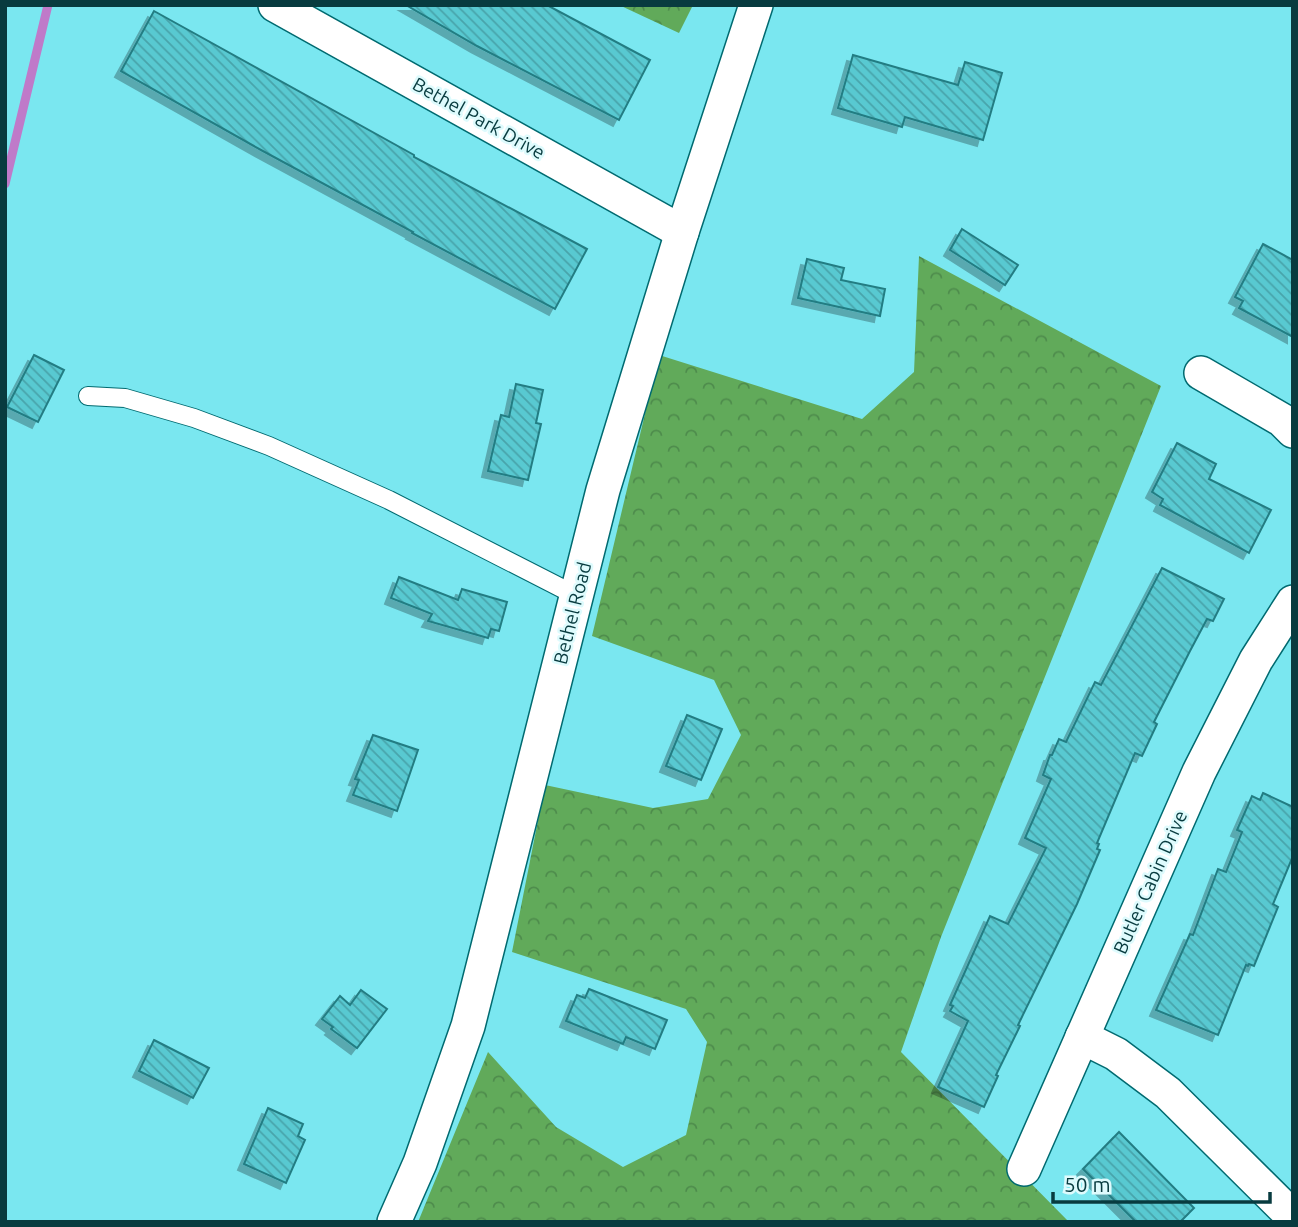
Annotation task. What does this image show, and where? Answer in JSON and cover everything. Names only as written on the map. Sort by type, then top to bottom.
[{"type":"street","name":"Bethel Park Drive","points":[[275,5],[682,232]]},
{"type":"street","name":"Bethel Road","points":[[394,1222],[420,1163],[468,1026],[603,490],[682,232],[756,5]]},
{"type":"street","points":[[1201,373],[1282,420],[1293,431]]},
{"type":"street","name":"Butler Cabin Drive","points":[[1024,1169],[1199,772],[1256,660],[1293,602]]},
{"type":"street","points":[[1082,1037],[1116,1054],[1168,1093],[1293,1217]]},
{"type":"lane","points":[[88,396],[125,398],[194,418],[269,446],[389,500],[577,596]]},
{"type":"green space","points":[[619,5],[693,5],[679,33]]},
{"type":"green space","points":[[919,256],[1161,386],[941,937],[901,1052],[1069,1222],[418,1222],[488,1052],[556,1127],[623,1167],[686,1135],[707,1042],[686,1009],[512,952],[545,785],[653,808],[708,799],[741,735],[714,680],[592,636],[659,355],[862,419],[914,372]]},
{"type":"building","points":[[406,5],[547,5],[650,60],[619,120],[477,46]]},
{"type":"building","points":[[154,11],[414,157],[587,249],[555,309],[412,233],[121,71]]},
{"type":"building","points":[[853,55],[958,85],[965,62],[1002,73],[983,140],[905,117],[902,127],[838,108]]},
{"type":"building","points":[[962,229],[1018,265],[1005,285],[950,250]]},
{"type":"building","points":[[1263,244],[1293,260],[1293,337],[1239,308],[1243,301],[1235,297]]},
{"type":"building","points":[[807,259],[844,268],[841,280],[885,289],[880,316],[798,298]]},
{"type":"building","points":[[34,355],[64,370],[38,422],[7,407]]},
{"type":"building","points":[[516,384],[543,390],[536,423],[541,424],[528,480],[488,471],[501,415],[509,417]]},
{"type":"building","points":[[1177,443],[1216,464],[1209,479],[1271,510],[1249,553],[1160,505],[1163,499],[1152,492]]},
{"type":"building","points":[[1162,568],[1224,599],[1213,621],[1207,619],[1190,651],[1154,722],[1157,724],[1142,756],[1135,753],[1097,843],[1097,849],[1100,850],[1077,904],[1018,1025],[1020,1026],[984,1107],[938,1087],[968,1021],[950,1011],[953,1006],[950,1005],[990,916],[1008,924],[1046,848],[1025,838],[1051,779],[1043,775],[1050,755],[1059,739],[1066,742],[1095,682],[1101,685]]},
{"type":"building","points":[[399,577],[458,600],[462,589],[507,602],[499,631],[491,629],[488,638],[428,621],[432,614],[391,598]]},
{"type":"building","points":[[687,715],[722,729],[701,780],[666,766]]},
{"type":"building","points":[[373,735],[418,750],[397,811],[353,795],[359,780],[355,779]]},
{"type":"building","points":[[1263,793],[1293,807],[1293,856],[1273,904],[1278,907],[1254,966],[1246,965],[1218,1035],[1156,1010],[1190,934],[1193,935],[1218,869],[1226,872],[1242,832],[1237,830],[1252,796],[1260,800]]},
{"type":"building","points":[[589,989],[667,1020],[655,1049],[626,1037],[623,1044],[566,1021],[577,995],[585,998]]},
{"type":"building","points":[[361,990],[387,1009],[357,1048],[322,1019],[340,996],[350,1005]]},
{"type":"building","points":[[154,1040],[209,1068],[193,1098],[139,1071]]},
{"type":"building","points":[[268,1108],[303,1124],[298,1136],[305,1140],[286,1183],[244,1164]]},
{"type":"building","points":[[1119,1132],[1194,1208],[1180,1222],[1136,1222],[1083,1169]]},
{"type":"waterway","points":[[5,184],[48,5]]}]
